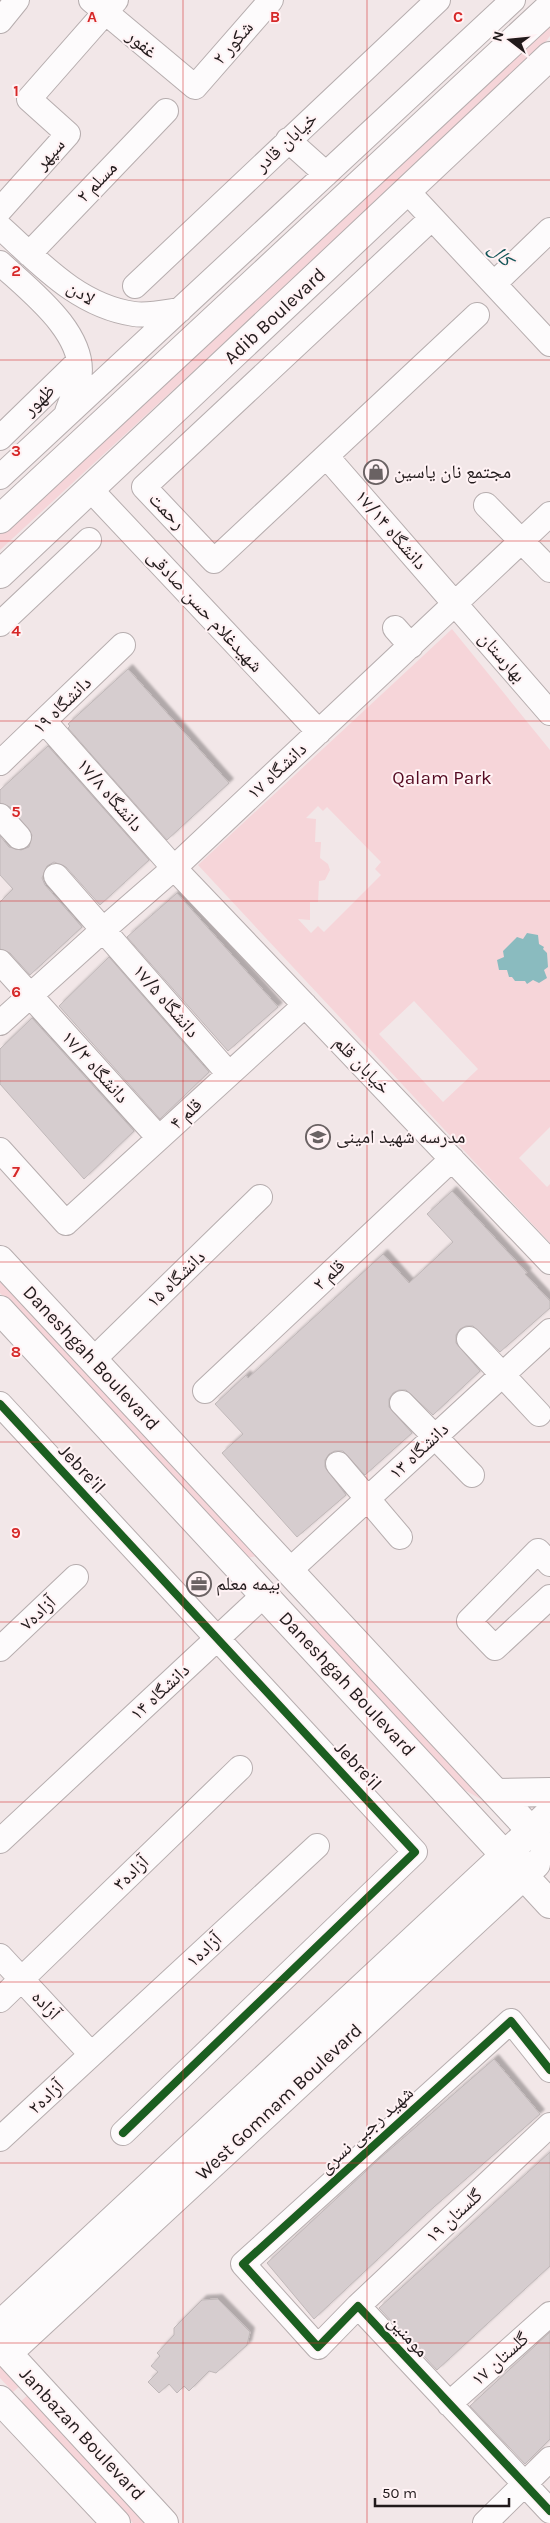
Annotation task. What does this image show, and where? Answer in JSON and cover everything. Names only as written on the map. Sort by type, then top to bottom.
[{"type":"main road","name":"Adib Boulevard","points":[[0,519],[550,7]]},
{"type":"main road","name":"Adib Boulevard","points":[[0,574],[550,56]]},
{"type":"main road","name":"Daneshgah Boulevard","points":[[0,1260],[496,1793],[540,1822],[550,1851]]},
{"type":"main road","name":"Daneshgah Boulevard","points":[[0,1310],[550,1904]]},
{"type":"main road","points":[[496,1793],[550,1792]]},
{"type":"main road","name":"West Gomnam Boulevard","points":[[4,2349],[14,2324],[540,1822]]},
{"type":"main road","name":"West Gomnam Boulevard","points":[[14,2324],[550,1851]]},
{"type":"main road","name":"Janbazan Boulevard","points":[[4,2349],[157,2519]]},
{"type":"main road","name":"Janbazan Boulevard","points":[[0,2400],[116,2523]]},
{"type":"street","points":[[0,21],[18,0]]},
{"type":"street","name":"شکور ۲","points":[[195,87],[271,0]]},
{"type":"street","name":"خیابان قادر","points":[[136,286],[438,0]]},
{"type":"street","points":[[0,477],[513,0]]},
{"type":"street","name":"غفور","points":[[104,4],[195,87]]},
{"type":"street","name":"سپهر","points":[[0,210],[68,134],[28,99],[104,4]]},
{"type":"street","name":"مسلم ۲","points":[[29,254],[166,110]]},
{"type":"street","points":[[288,140],[326,174]]},
{"type":"street","points":[[411,188],[432,218],[550,344]]},
{"type":"street","points":[[411,188],[501,278],[550,331]]},
{"type":"street","name":"رحمت","points":[[432,218],[144,487],[214,561],[477,315]]},
{"type":"street","name":"لادن","points":[[0,227],[74,291],[98,305],[135,315],[180,310]]},
{"type":"street","points":[[501,278],[550,230]]},
{"type":"street","name":"لادن","points":[[0,264],[39,298],[64,326],[77,352],[79,378],[65,417]]},
{"type":"street","name":"ظهور","points":[[0,438],[78,362]]},
{"type":"street","name":"دانشگاه ۱۷/۱۴","points":[[327,457],[455,602]]},
{"type":"street","name":"شهیدغلام حسن صادقی","points":[[91,490],[319,732]]},
{"type":"street","points":[[486,505],[550,570]]},
{"type":"street","name":"دانشگاه ۱۷","points":[[0,1024],[104,928],[174,868],[210,822],[319,732],[550,514]]},
{"type":"street","points":[[0,624],[89,540]]},
{"type":"street","name":"بهارستان","points":[[455,602],[550,713]]},
{"type":"street","points":[[396,628],[411,646]]},
{"type":"street","name":"دانشگاه ۱۹","points":[[0,763],[123,646]]},
{"type":"street","name":"دانشگاه ۱۷/۸","points":[[45,722],[174,868]]},
{"type":"street","points":[[0,816],[19,837]]},
{"type":"street","name":"خیابان قلم","points":[[174,868],[550,1262]]},
{"type":"street","name":"دانشگاه ۱۷/۵","points":[[56,876],[104,928],[229,1074]]},
{"type":"street","name":"دانشگاه ۱۷/۳","points":[[0,962],[159,1138]]},
{"type":"street","name":"قلم ۴","points":[[0,1150],[66,1223],[305,1005]]},
{"type":"street","name":"قلم ۲","points":[[206,1391],[452,1159]]},
{"type":"street","name":"دانشگاه ۱۵","points":[[93,1360],[260,1197]]},
{"type":"street","name":"دانشگاه ۱۳","points":[[289,1571],[550,1332]]},
{"type":"street","points":[[469,1339],[539,1414]]},
{"type":"street","points":[[402,1403],[472,1475]]},
{"type":"street","name":"Jebre'il","points":[[0,1404],[415,1852],[123,2133]]},
{"type":"street","points":[[338,1464],[400,1537]]},
{"type":"street","points":[[550,1564],[538,1551],[469,1621],[495,1648],[550,1598]]},
{"type":"street","name":"آزاده۷","points":[[0,1649],[76,1577]]},
{"type":"street","name":"دانشگاه ۱۴","points":[[0,1841],[265,1594]]},
{"type":"street","name":"آزاده۳","points":[[0,2000],[240,1768]]},
{"type":"street","name":"آزاده۱","points":[[91,2054],[317,1846]]},
{"type":"street","name":"آزاده","points":[[0,1956],[91,2054]]},
{"type":"street","name":"شهید رجبی نسری","points":[[358,2306],[318,2346],[243,2264],[511,2021],[550,2070]]},
{"type":"street","name":"آزاده۲","points":[[0,2139],[91,2054]]},
{"type":"street","name":"گلستان ۱۹","points":[[358,2306],[550,2125]]},
{"type":"street","name":"مومنین","points":[[358,2306],[550,2511]]},
{"type":"street","name":"گلستان ۱۷","points":[[449,2404],[550,2314]]},
{"type":"street","points":[[485,2523],[550,2459]]},
{"type":"green space","points":[[550,22],[550,36],[536,55],[0,550],[0,532]]},
{"type":"green space","name":"Qalam Park","points":[[452,629],[550,750],[550,1127],[519,1158],[547,1187],[550,1184],[550,1243],[198,865]],"holes":[[[318,806],[323,811],[327,807],[381,862],[375,869],[381,875],[324,932],[318,926],[311,933],[298,919],[310,920],[310,902],[318,902],[319,881],[325,880],[330,870],[328,864],[320,858],[321,842],[315,842],[316,819],[306,818]],[[414,1001],[478,1069],[443,1102],[379,1034]]]},
{"type":"green space","points":[[0,1278],[258,1556],[246,1558],[0,1293]]},
{"type":"green space","points":[[309,1620],[324,1626],[463,1772],[484,1801],[442,1777],[308,1630]]},
{"type":"green space","points":[[0,2361],[22,2384],[13,2392],[0,2378]]},
{"type":"green space","points":[[30,2393],[146,2519],[145,2523],[133,2523],[19,2403]]},
{"type":"water","points":[[527,933],[538,935],[539,944],[544,947],[543,949],[547,953],[548,967],[544,970],[547,978],[539,983],[533,980],[527,984],[525,981],[515,981],[512,977],[509,977],[507,970],[499,970],[497,960],[504,957],[503,951],[517,937],[523,939]]},
{"type":"building","points":[[128,669],[229,783],[167,840],[68,728],[70,726],[68,724]]},
{"type":"building","points":[[48,746],[149,860],[100,905],[66,867],[54,862],[47,866],[42,878],[45,885],[82,927],[30,975],[10,953],[0,949],[0,902],[13,889],[0,875],[0,836],[9,847],[21,850],[29,847],[32,835],[10,807],[0,803],[0,790]]},
{"type":"building","points":[[177,893],[278,1007],[228,1051],[127,937]]},
{"type":"building","points":[[109,957],[209,1072],[160,1119],[59,1006]]},
{"type":"building","points":[[32,1018],[134,1131],[84,1179],[0,1084],[0,1049]]},
{"type":"building","points":[[452,1191],[527,1273],[525,1274],[550,1301],[550,1308],[500,1352],[473,1326],[466,1326],[460,1329],[456,1335],[456,1343],[480,1371],[433,1415],[406,1390],[399,1390],[393,1393],[389,1399],[389,1407],[412,1433],[365,1475],[343,1451],[335,1451],[329,1454],[325,1460],[325,1467],[346,1495],[297,1537],[222,1453],[243,1434],[215,1404],[246,1375],[248,1378],[383,1254],[409,1283],[453,1242],[427,1214]]},
{"type":"building","points":[[494,2059],[540,2114],[426,2214],[314,2319],[267,2263],[379,2159]]},
{"type":"building","points":[[550,2152],[550,2266],[437,2370],[379,2308]]},
{"type":"building","points":[[218,2299],[250,2332],[247,2345],[216,2373],[209,2371],[189,2391],[184,2386],[177,2393],[169,2384],[159,2393],[148,2382],[158,2372],[151,2366],[160,2356],[157,2353],[174,2335],[174,2328],[202,2300]]},
{"type":"building","points":[[550,2332],[550,2439],[525,2464],[470,2406]]},
{"type":"cycle path","points":[[0,1404],[415,1852],[123,2133]]},
{"type":"cycle path","points":[[550,2070],[511,2021],[243,2264],[318,2347],[358,2306],[550,2511]]},
{"type":"place","name":"مجتمع نان یاسین","points":[[376,472]]},
{"type":"place","name":"مدرسه شهید امینی","points":[[318,1137]]},
{"type":"place","name":"بیمه معلم","points":[[199,1584]]},
{"type":"water label","name":"کال","points":[[501,254]]}]
